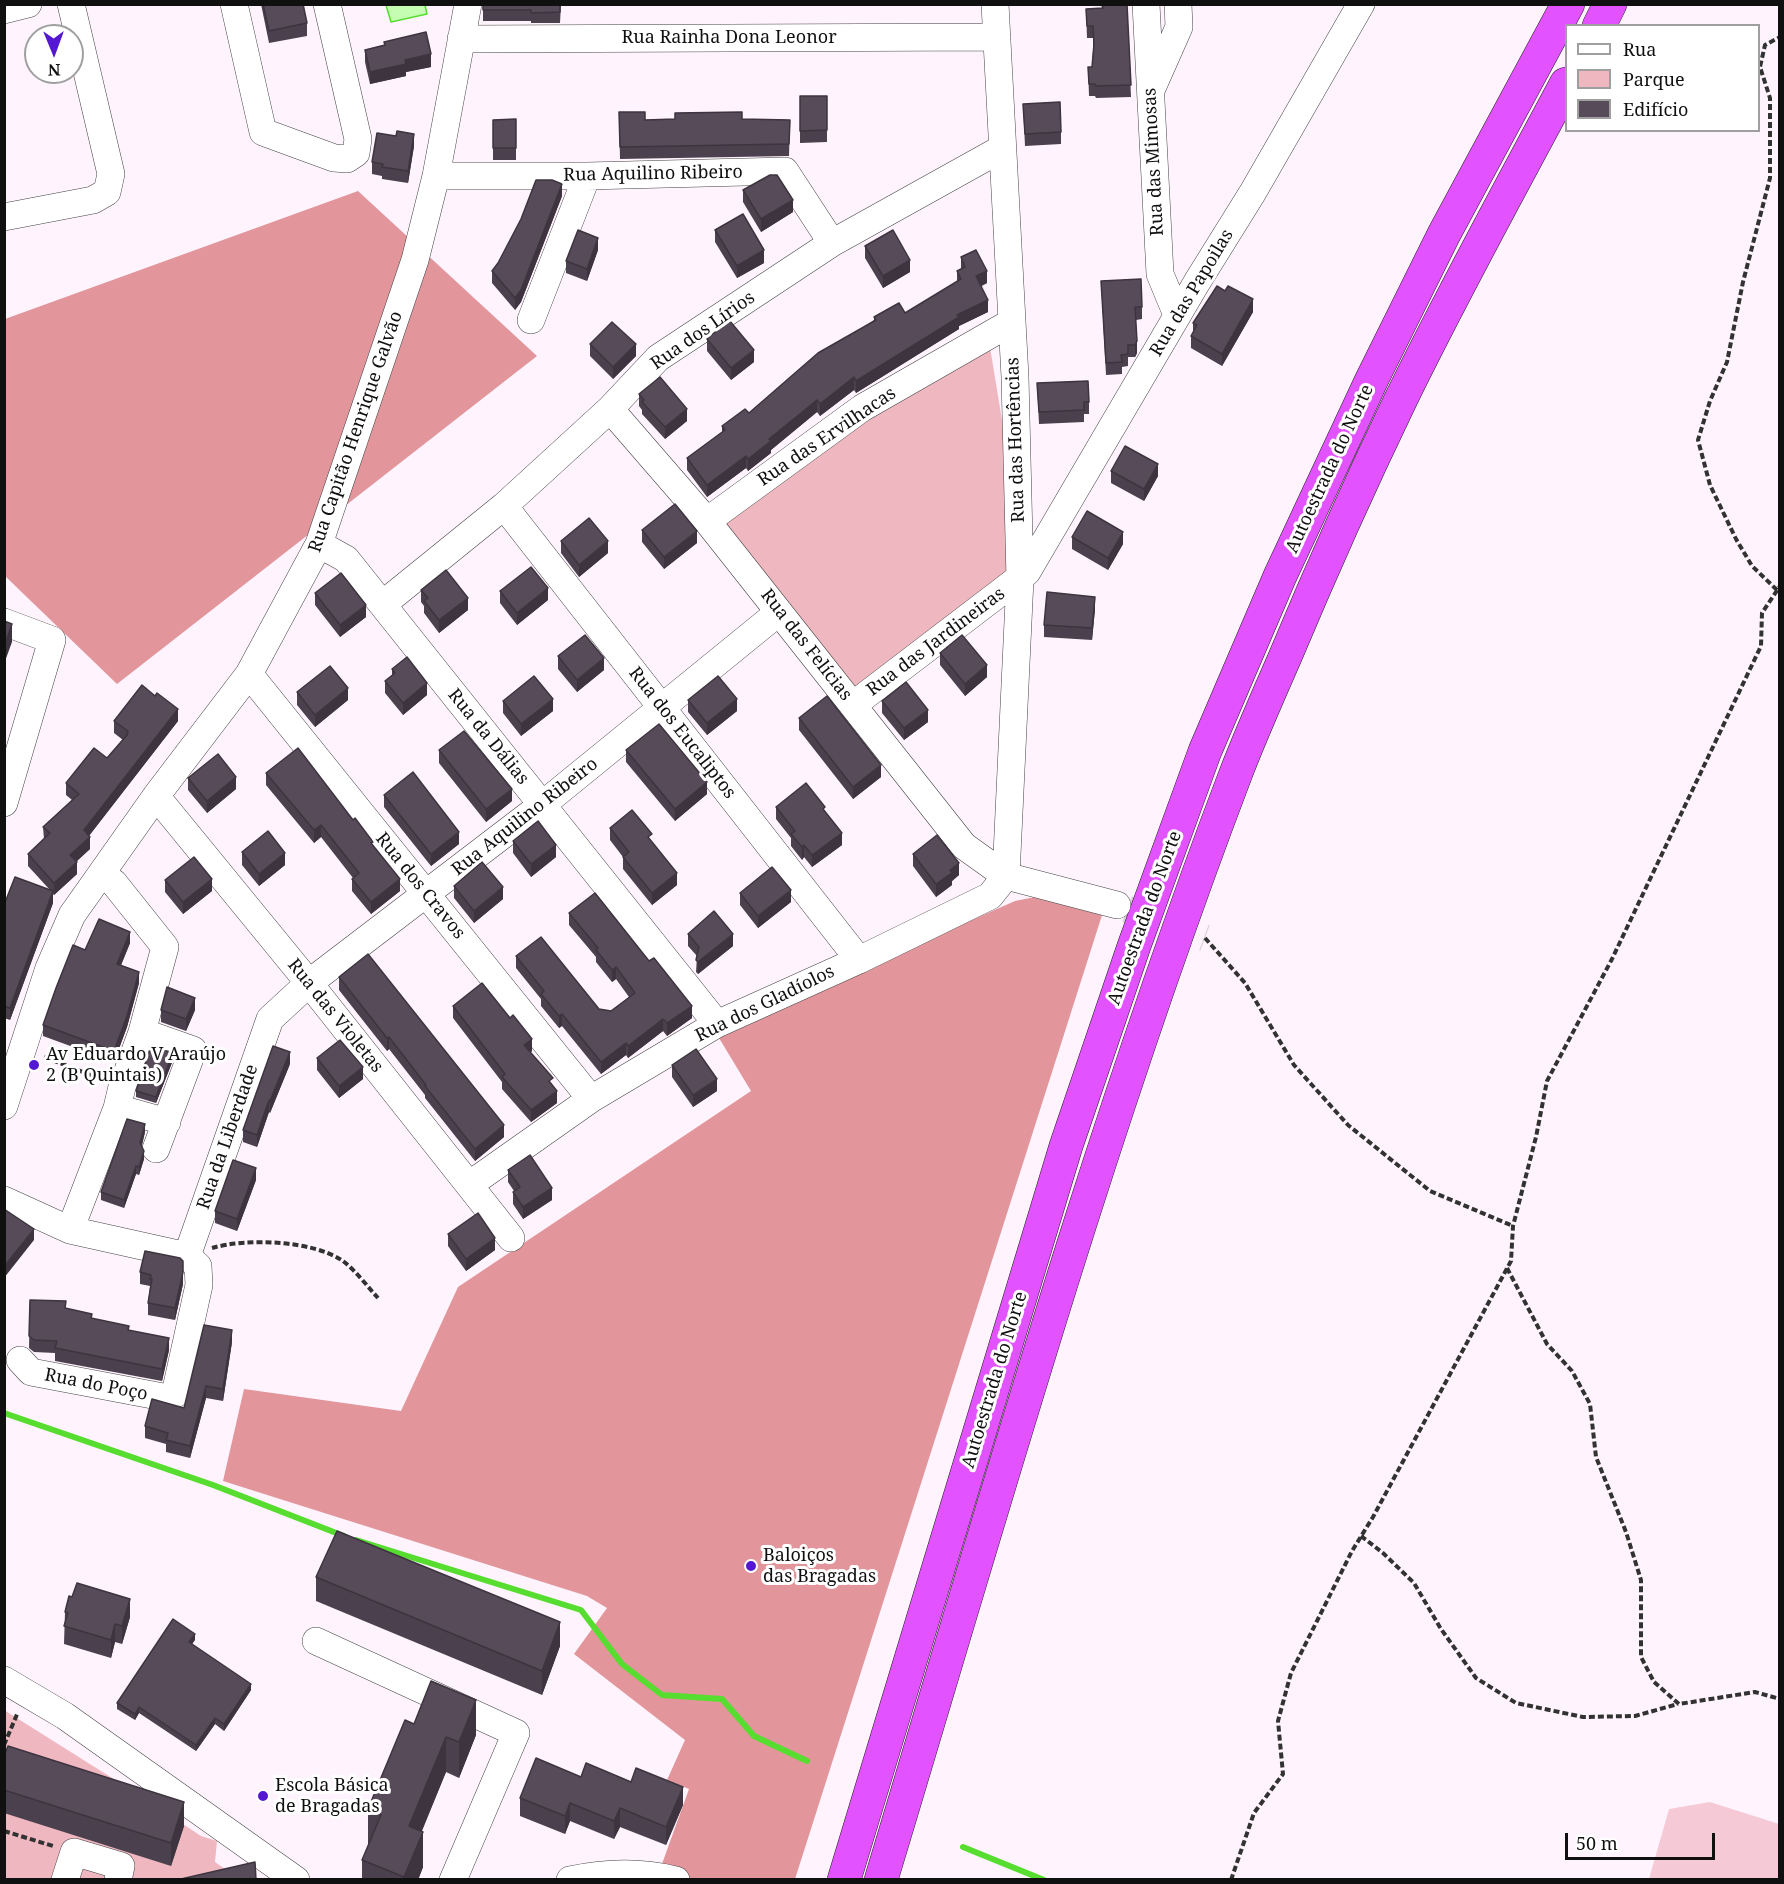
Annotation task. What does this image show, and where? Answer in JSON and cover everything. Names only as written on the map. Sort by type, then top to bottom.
[{"type":"highway","name":"Autoestrada do Norte","points":[[844,1880],[1066,1146],[1134,946],[1205,751],[1280,576],[1377,369],[1444,234],[1568,4]]},
{"type":"highway","points":[[1600,24],[1610,4]]},
{"type":"highway","name":"Autoestrada do Norte","points":[[881,1880],[1100,1162],[1169,956],[1237,769],[1313,589],[1401,399],[1565,86]]},
{"type":"street","points":[[4,10],[28,4]]},
{"type":"street","points":[[4,217],[93,200],[107,192],[111,174],[71,4]]},
{"type":"street","points":[[234,4],[263,132],[334,158],[347,159],[356,153],[358,139],[327,4]]},
{"type":"street","name":"Rua Capitão Henrique Galvão","points":[[4,1106],[49,968],[72,915],[156,796],[249,674],[319,544],[415,260],[436,176],[468,4]]},
{"type":"street","name":"Rua das Hortências","points":[[995,4],[1001,150],[1012,322],[1020,579],[1006,876]]},
{"type":"street","name":"Rua das Mimosas","points":[[1146,4],[1160,274],[1177,315]]},
{"type":"street","points":[[1150,91],[1179,27],[1178,4]]},
{"type":"street","name":"Rua das Papoilas","points":[[1020,579],[1027,572],[1177,315],[1253,192],[1361,4]]},
{"type":"street","name":"Rua Rainha Dona Leonor","points":[[461,39],[997,37]]},
{"type":"street","name":"Rua dos Lírios","points":[[383,604],[504,506],[610,409],[658,358],[832,243],[1001,150]]},
{"type":"street","name":"Rua Aquilino Ribeiro","points":[[436,176],[587,176],[785,171],[832,243]]},
{"type":"street","points":[[531,320],[587,176]]},
{"type":"street","name":"Rua das Ervilhacas","points":[[707,521],[862,408],[1012,322]]},
{"type":"street","name":"Rua das Felícias","points":[[610,409],[707,521],[964,846],[1006,876]]},
{"type":"street","name":"Rua dos Eucaliptos","points":[[504,506],[859,960]]},
{"type":"street","name":"Rua da Dálias","points":[[319,544],[346,559],[717,1024]]},
{"type":"street","name":"Rua das Jardineiras","points":[[853,705],[1020,579]]},
{"type":"street","name":"Rua Aquilino Ribeiro","points":[[270,1019],[309,983],[542,805],[779,612]]},
{"type":"street","points":[[4,622],[52,640],[4,803]]},
{"type":"street","name":"Rua dos Cravos","points":[[249,674],[591,1099]]},
{"type":"street","name":"Rua das Violetas","points":[[156,796],[309,983],[511,1238]]},
{"type":"street","points":[[70,1230],[142,1032],[165,947],[114,883],[102,875]]},
{"type":"street","points":[[1006,876],[1117,905]]},
{"type":"street","name":"Rua dos Gladíolos","points":[[470,1185],[591,1099],[717,1024],[859,960],[990,896],[1006,876]]},
{"type":"street","name":"Rua da Liberdade","points":[[187,1256],[270,1019]]},
{"type":"street","points":[[142,1032],[193,1050],[156,1149]]},
{"type":"street","points":[[119,1097],[167,1122]]},
{"type":"street","points":[[4,1200],[70,1230],[187,1256]]},
{"type":"street","name":"Rua do Poço","points":[[20,1360],[31,1372],[163,1397],[175,1395],[199,1285],[198,1266],[187,1256]]},
{"type":"street","points":[[316,1641],[516,1733],[453,1880]]},
{"type":"street","points":[[16,1686],[65,1716],[296,1880]]},
{"type":"street","points":[[65,1880],[74,1852],[122,1866],[118,1880]]},
{"type":"street","points":[[570,1880],[601,1873],[658,1875],[676,1880]]},
{"type":"path","points":[[1231,1880],[1254,1813],[1283,1774],[1278,1722],[1291,1673],[1361,1536],[1511,1261],[1513,1226],[1536,1137],[1547,1082],[1612,959],[1761,646],[1762,613],[1778,588],[1752,566],[1736,539],[1710,485],[1698,440],[1710,401],[1727,362],[1743,282],[1770,178],[1770,98],[1760,67],[1765,45],[1779,37]]},
{"type":"path","points":[[1205,938],[1245,983],[1294,1065],[1347,1125],[1430,1191],[1513,1226]]},
{"type":"path","points":[[22,1048],[119,1097]]},
{"type":"path","points":[[187,1256],[217,1247],[247,1243],[285,1244],[322,1251],[343,1262],[378,1298]]},
{"type":"path","points":[[1507,1268],[1547,1344],[1572,1371],[1590,1404],[1596,1457],[1626,1532],[1641,1580],[1641,1657],[1654,1682],[1678,1704]]},
{"type":"path","points":[[1361,1536],[1383,1553],[1414,1583],[1476,1678],[1516,1703],[1583,1717],[1635,1716],[1678,1704],[1755,1692],[1779,1698]]},
{"type":"path","points":[[4,1744],[16,1686]]},
{"type":"path","points":[[4,1831],[74,1852]]},
{"type":"green space","points":[[988,335],[1027,572],[848,694],[707,521]]},
{"type":"green space","points":[[4,1710],[201,1836],[217,1841],[215,1862],[239,1879],[5,1879]]},
{"type":"shaded area","points":[[386,5],[425,5],[427,14],[391,22]]},
{"type":"shaded area","points":[[358,191],[537,356],[117,684],[5,576],[5,319]]},
{"type":"shaded area","points":[[1035,897],[1103,912],[795,1879],[676,1880],[658,1875],[689,1789],[667,1780],[685,1740],[574,1654],[607,1608],[587,1596],[223,1481],[244,1389],[401,1411],[458,1287],[751,1091],[716,1033],[1015,901]]},
{"type":"shaded area","points":[[1710,1802],[1779,1824],[1779,1879],[1649,1879],[1669,1809]]},
{"type":"building","points":[[263,4],[303,4],[307,23],[269,31]]},
{"type":"building","points":[[483,4],[560,4],[560,12],[483,10]]},
{"type":"building","points":[[1102,4],[1127,4],[1131,85],[1096,86],[1089,84],[1088,67],[1092,67],[1094,44],[1093,26],[1087,26],[1086,9],[1103,8]]},
{"type":"building","points":[[426,32],[431,54],[405,60],[406,64],[370,72],[365,50],[385,45],[384,42]]},
{"type":"building","points":[[800,96],[827,96],[827,130],[800,131]]},
{"type":"building","points":[[1060,102],[1061,132],[1025,134],[1023,104]]},
{"type":"building","points":[[619,112],[645,112],[645,120],[675,119],[675,113],[742,112],[742,119],[790,120],[789,144],[620,147]]},
{"type":"building","points":[[516,119],[516,148],[493,148],[493,120]]},
{"type":"building","points":[[397,131],[414,134],[408,171],[382,167],[383,164],[372,162],[377,133],[396,136]]},
{"type":"building","points":[[770,175],[777,175],[793,200],[761,219],[743,190]]},
{"type":"building","points":[[536,180],[552,180],[562,184],[521,290],[515,298],[492,271],[521,219]]},
{"type":"building","points":[[743,214],[764,250],[737,266],[715,230]]},
{"type":"building","points":[[578,230],[598,238],[587,269],[566,261]]},
{"type":"building","points":[[893,230],[910,260],[883,276],[865,246]]},
{"type":"building","points":[[976,250],[987,271],[976,276],[988,300],[957,315],[959,317],[856,381],[854,377],[820,404],[817,400],[748,459],[746,456],[707,485],[687,458],[725,430],[722,426],[745,409],[749,413],[818,353],[876,320],[874,317],[899,303],[905,313],[961,279],[957,271],[965,267],[961,257]]},
{"type":"building","points":[[1141,279],[1142,307],[1135,307],[1137,341],[1135,345],[1128,345],[1128,354],[1121,355],[1122,362],[1106,363],[1101,281]]},
{"type":"building","points":[[1217,286],[1225,291],[1228,286],[1253,299],[1222,354],[1191,336],[1197,325],[1193,323]]},
{"type":"building","points":[[729,320],[754,350],[731,368],[707,339]]},
{"type":"building","points":[[612,322],[636,344],[613,367],[590,344]]},
{"type":"building","points":[[660,377],[687,409],[665,427],[642,402],[644,400],[639,394]]},
{"type":"building","points":[[1088,381],[1089,402],[1084,402],[1084,410],[1039,412],[1037,383]]},
{"type":"building","points":[[1125,446],[1158,464],[1144,489],[1111,471]]},
{"type":"building","points":[[675,504],[697,531],[664,557],[642,530]]},
{"type":"building","points":[[1087,511],[1123,532],[1108,558],[1072,537]]},
{"type":"building","points":[[589,518],[608,541],[579,565],[561,541]]},
{"type":"building","points":[[531,567],[548,588],[517,613],[500,591]]},
{"type":"building","points":[[446,570],[468,598],[439,620],[424,601],[428,598],[421,590]]},
{"type":"building","points":[[341,573],[366,605],[340,625],[315,593]]},
{"type":"building","points":[[1047,592],[1095,597],[1092,628],[1044,625]]},
{"type":"building","points":[[4,621],[12,624],[4,646]]},
{"type":"building","points":[[585,635],[604,658],[577,680],[558,656]]},
{"type":"building","points":[[962,635],[987,665],[965,684],[940,653]]},
{"type":"building","points":[[407,657],[427,683],[403,703],[385,681],[395,673],[392,669]]},
{"type":"building","points":[[330,666],[348,688],[315,715],[297,692]]},
{"type":"building","points":[[534,676],[553,699],[521,724],[503,701]]},
{"type":"building","points":[[718,676],[737,699],[707,723],[688,700]]},
{"type":"building","points":[[906,682],[928,710],[904,728],[882,701]]},
{"type":"building","points":[[142,685],[155,696],[157,693],[178,709],[84,830],[90,837],[70,855],[77,862],[54,883],[28,854],[50,833],[43,827],[79,794],[66,783],[94,748],[107,758],[127,735],[128,731],[114,721]]},
{"type":"building","points":[[827,696],[881,765],[853,787],[799,718]]},
{"type":"building","points":[[659,724],[707,782],[675,809],[626,750]]},
{"type":"building","points":[[464,731],[512,789],[486,809],[439,750]]},
{"type":"building","points":[[298,748],[353,820],[355,818],[373,842],[371,843],[400,879],[371,902],[352,879],[359,873],[321,825],[314,830],[266,773]]},
{"type":"building","points":[[218,754],[236,777],[207,801],[188,778]]},
{"type":"building","points":[[413,772],[459,832],[431,854],[384,795]]},
{"type":"building","points":[[806,783],[842,833],[812,855],[791,834],[795,831],[776,807]]},
{"type":"building","points":[[632,810],[652,834],[648,837],[677,873],[652,893],[623,857],[629,852],[610,828]]},
{"type":"building","points":[[538,821],[556,845],[531,864],[513,841]]},
{"type":"building","points":[[268,831],[285,853],[259,874],[242,852]]},
{"type":"building","points":[[937,835],[959,863],[950,870],[952,873],[936,884],[913,854]]},
{"type":"building","points":[[194,857],[212,879],[183,902],[165,880]]},
{"type":"building","points":[[482,862],[503,887],[474,911],[454,886]]},
{"type":"building","points":[[772,867],[791,890],[758,916],[740,893]]},
{"type":"building","points":[[15,877],[53,891],[10,1008],[4,1006],[4,905]]},
{"type":"building","points":[[595,893],[649,961],[654,958],[692,1006],[667,1023],[663,1019],[628,1046],[626,1043],[601,1062],[562,1014],[559,1016],[541,994],[544,991],[516,956],[541,937],[599,1009],[611,1011],[635,993],[616,967],[612,970],[596,950],[598,948],[569,913]]},
{"type":"building","points":[[714,911],[733,934],[698,962],[696,960],[699,947],[688,934]]},
{"type":"building","points":[[99,919],[130,932],[117,964],[139,972],[127,1016],[114,1051],[43,1025],[73,945],[85,950]]},
{"type":"building","points":[[368,954],[504,1125],[475,1149],[389,1037],[387,1038],[339,977]]},
{"type":"building","points":[[482,983],[510,1018],[513,1015],[532,1039],[524,1045],[553,1078],[549,1081],[557,1091],[531,1110],[502,1077],[505,1074],[453,1006]]},
{"type":"building","points":[[167,987],[195,998],[186,1019],[161,1010]]},
{"type":"building","points":[[340,1040],[363,1067],[339,1086],[317,1058]]},
{"type":"building","points":[[151,1046],[173,1053],[156,1097],[136,1091]]},
{"type":"building","points":[[273,1046],[290,1052],[257,1135],[243,1130]]},
{"type":"building","points":[[696,1049],[717,1079],[693,1095],[672,1065]]},
{"type":"building","points":[[127,1119],[145,1124],[140,1143],[144,1151],[124,1200],[101,1192]]},
{"type":"building","points":[[530,1155],[552,1188],[523,1207],[513,1192],[520,1187],[508,1170]]},
{"type":"building","points":[[233,1160],[256,1168],[237,1219],[215,1211]]},
{"type":"building","points":[[4,1209],[34,1229],[4,1267]]},
{"type":"building","points":[[478,1213],[495,1238],[466,1259],[448,1234]]},
{"type":"building","points":[[145,1251],[180,1258],[183,1261],[183,1272],[175,1308],[148,1303],[151,1275],[140,1272]]},
{"type":"building","points":[[30,1300],[66,1301],[65,1308],[92,1314],[91,1318],[129,1326],[128,1330],[169,1338],[162,1369],[55,1348],[57,1341],[34,1340],[29,1336]]},
{"type":"building","points":[[204,1325],[232,1330],[223,1389],[206,1386],[190,1446],[166,1440],[168,1433],[145,1426],[152,1399],[184,1408]]},
{"type":"building","points":[[337,1531],[560,1622],[542,1671],[316,1577]]},
{"type":"building","points":[[77,1583],[130,1599],[122,1626],[115,1624],[111,1640],[64,1626],[68,1613],[65,1612],[69,1596],[72,1597]]},
{"type":"building","points":[[173,1619],[195,1634],[189,1642],[251,1684],[224,1724],[215,1718],[196,1745],[139,1707],[135,1714],[117,1703]]},
{"type":"building","points":[[431,1681],[476,1700],[459,1742],[446,1737],[409,1826],[423,1832],[404,1877],[362,1860],[381,1815],[368,1809],[405,1720],[414,1724]]},
{"type":"building","points":[[8,1746],[184,1802],[171,1843],[4,1790],[4,1756]]},
{"type":"building","points":[[536,1758],[581,1777],[586,1763],[631,1782],[636,1768],[683,1787],[666,1827],[620,1808],[614,1821],[570,1803],[565,1816],[520,1798]]},
{"type":"building","points":[[255,1862],[256,1880],[181,1880],[181,1879]]},
{"type":"waterway","points":[[4,1413],[213,1485],[344,1536]]},
{"type":"waterway","points":[[356,1540],[581,1610],[622,1664],[662,1695],[722,1699],[754,1736],[807,1761]]},
{"type":"waterway","points":[[963,1847],[1044,1880]]},
{"type":"tunnel","points":[[1127,909],[1205,938]]},
{"type":"place","name":"Av Eduardo V Araújo 2 (B Quintais)","points":[[34,1065]]},
{"type":"place","name":"Baloiços das Bragadas","points":[[751,1566]]},
{"type":"place","name":"Escola Básica de Bragadas","points":[[263,1796]]}]
